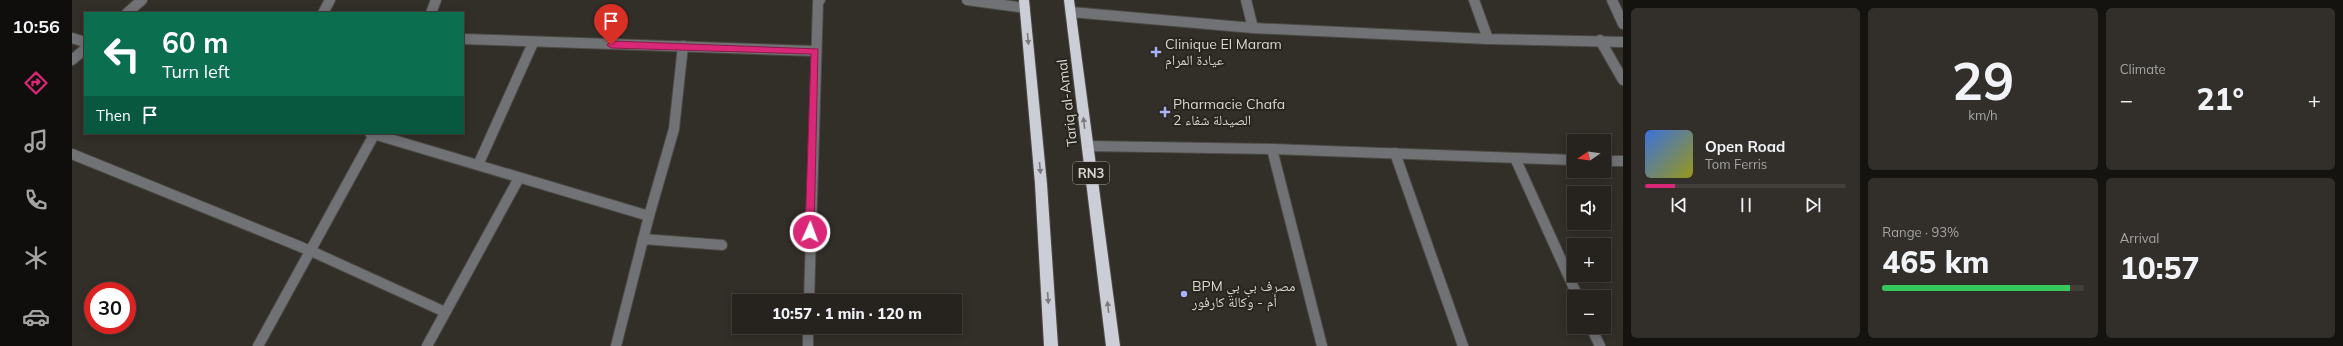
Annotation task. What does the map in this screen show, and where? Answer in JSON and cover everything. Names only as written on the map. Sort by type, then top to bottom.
[{"type":"highway","points":[[1024,4],[1041,184],[1051,346]]},
{"type":"highway","name":"Tariq al-Amal","points":[[1070,6],[1113,346]]},
{"type":"street","points":[[128,12],[142,0]]},
{"type":"street","points":[[324,12],[330,0]]},
{"type":"street","points":[[431,12],[436,0]]},
{"type":"street","points":[[809,294],[815,51],[818,2],[820,0]]},
{"type":"street","points":[[967,0],[1024,4]]},
{"type":"street","points":[[1246,0],[1253,28]]},
{"type":"street","points":[[1474,0],[1488,39]]},
{"type":"street","points":[[1612,0],[1623,24]]},
{"type":"street","points":[[1070,6],[1253,28],[1488,39],[1600,40],[1623,42]]},
{"type":"street","points":[[72,38],[84,42]]},
{"type":"street","points":[[464,39],[533,43],[683,46],[815,51]]},
{"type":"street","points":[[1600,40],[1623,80]]},
{"type":"street","points":[[478,166],[533,43]]},
{"type":"street","points":[[616,346],[649,216],[674,129],[683,46]]},
{"type":"street","points":[[72,60],[84,50]]},
{"type":"street","points":[[258,346],[311,251],[373,134],[649,216]]},
{"type":"street","points":[[1087,146],[1272,149],[1567,160]]},
{"type":"street","points":[[1272,149],[1322,346]]},
{"type":"street","points":[[1396,153],[1463,346]]},
{"type":"street","points":[[72,154],[311,251],[445,312]]},
{"type":"street","points":[[1515,158],[1575,290]]},
{"type":"street","points":[[1611,161],[1623,161]]},
{"type":"street","points":[[427,346],[519,178]]},
{"type":"street","points":[[643,239],[722,245]]},
{"type":"street","points":[[808,334],[808,346]]},
{"type":"street","points":[[1594,334],[1600,346]]},
{"type":"place","name":"Clinique El Maram عيادة المرام","points":[[1156,52]]},
{"type":"place","name":"Pharmacie Chafa 2 الصيدلة شفاء","points":[[1165,112]]},
{"type":"place","name":"BPM مصرف بي بي أم - وكالة كارفور","points":[[1184,294]]},
{"type":"route","points":[[611,45],[815,51],[810,232]]}]
